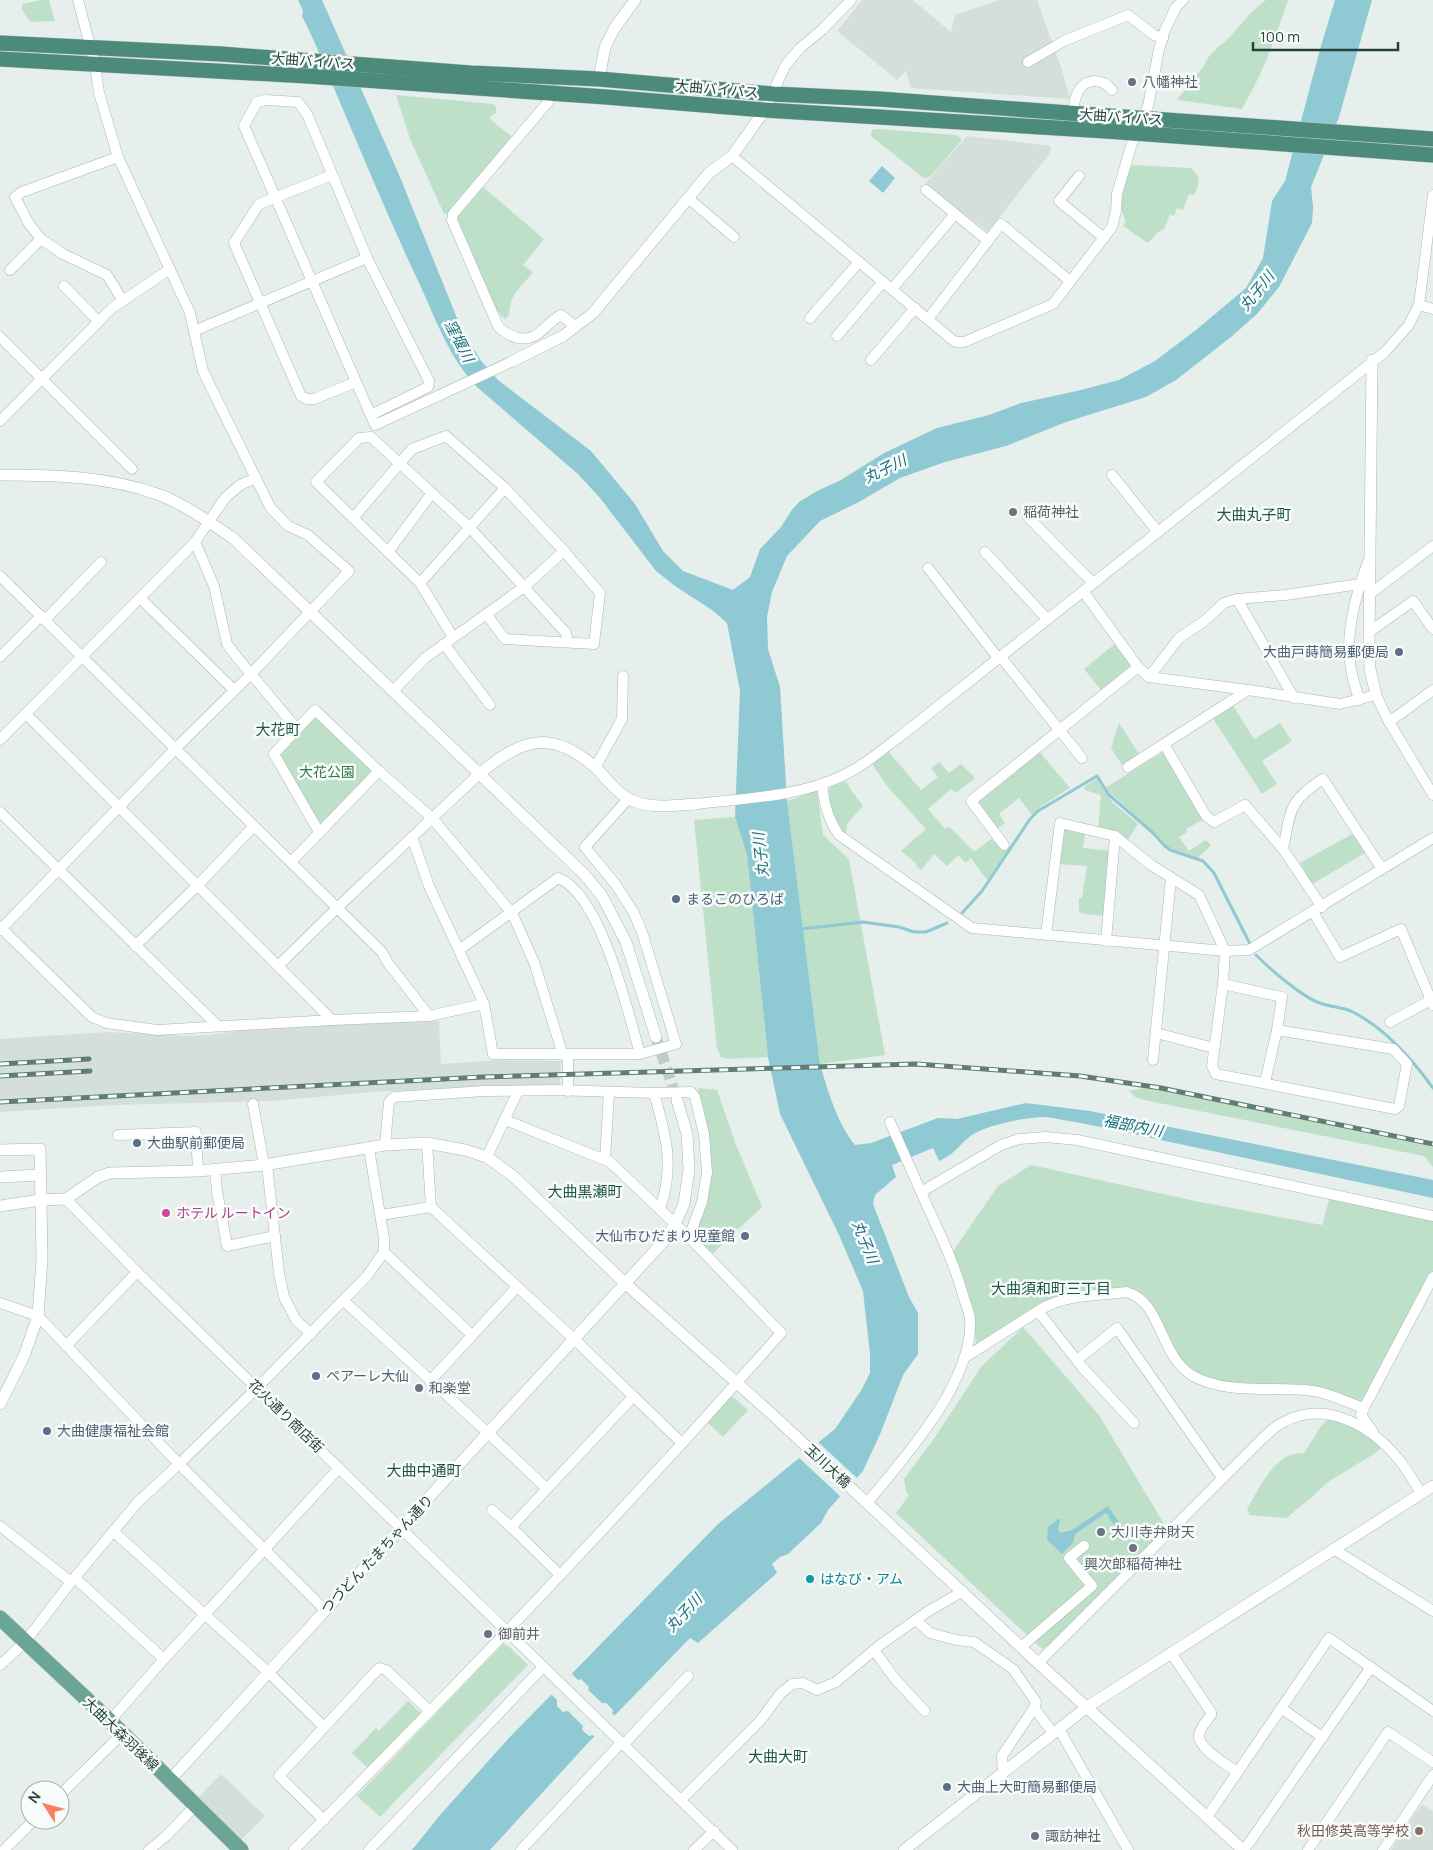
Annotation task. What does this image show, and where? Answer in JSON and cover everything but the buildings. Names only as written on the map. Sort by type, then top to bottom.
[{"type":"highway","name":"大曲バイパス","points":[[0,43],[599,79],[773,94],[879,99],[1073,114],[1108,124],[1433,155]]},
{"type":"highway","name":"大曲バイパス","points":[[0,59],[307,76],[765,110],[1433,139]]},
{"type":"main road","name":"大曲大森羽後線","points":[[0,1618],[110,1721],[241,1850]]},
{"type":"street","points":[[78,0],[96,65],[99,93],[118,156],[190,313],[203,371],[270,507],[288,526],[308,536],[349,571],[251,674],[175,749],[1,928],[92,1017],[106,1023],[158,1030],[430,1016],[484,1004]]},
{"type":"street","points":[[599,79],[605,47],[614,29],[635,0]]},
{"type":"street","points":[[373,420],[513,361],[563,336],[594,313],[709,173],[732,156],[765,110],[784,66],[800,48],[823,29],[851,0]]},
{"type":"street","points":[[732,156],[955,342],[964,342],[1053,304],[1112,227],[1116,211],[1117,194],[1131,146],[1148,106],[1163,38],[1176,7],[1183,0]]},
{"type":"street","points":[[1028,62],[1064,41],[1128,15],[1154,34],[1163,38]]},
{"type":"street","points":[[1073,114],[1076,97],[1084,85],[1098,80],[1104,82],[1112,90]]},
{"type":"street","points":[[371,437],[373,420],[244,126],[257,102],[266,100],[298,102],[307,114],[368,258],[429,381],[428,387],[373,420]]},
{"type":"street","points":[[548,102],[458,207],[453,214],[452,220],[498,326],[503,332],[516,338],[533,338],[555,318],[562,315],[575,326]]},
{"type":"street","points":[[118,156],[22,192],[14,197],[29,224],[41,238],[63,254],[107,275],[123,301]]},
{"type":"street","points":[[332,175],[259,204],[234,243],[262,303],[301,396],[306,399],[314,399],[356,382]]},
{"type":"street","points":[[1079,176],[1058,201],[1104,238]]},
{"type":"street","points":[[926,190],[988,241]]},
{"type":"street","points":[[278,966],[479,774],[498,758],[522,745],[550,742],[579,754],[628,799],[649,806],[697,804],[799,791],[846,775],[859,767],[1372,360],[1385,352],[1408,326],[1419,305],[1433,195]]},
{"type":"street","points":[[688,198],[734,237]]},
{"type":"street","points":[[892,289],[955,214]]},
{"type":"street","points":[[928,319],[1001,224],[1070,281]]},
{"type":"street","points":[[10,270],[41,238]]},
{"type":"street","points":[[194,331],[368,258]]},
{"type":"street","points":[[810,318],[859,262]]},
{"type":"street","points":[[0,421],[98,321],[123,301],[170,269]]},
{"type":"street","points":[[837,336],[883,282]]},
{"type":"street","points":[[64,286],[98,321]]},
{"type":"street","points":[[1419,305],[1433,309]]},
{"type":"street","points":[[871,360],[915,308]]},
{"type":"street","points":[[0,337],[132,469]]},
{"type":"street","points":[[1372,360],[1370,669],[1376,695],[1389,722],[1433,795]]},
{"type":"street","points":[[354,517],[412,449],[446,436],[505,488],[600,593],[594,644],[505,639],[487,615]]},
{"type":"street","points":[[454,637],[420,583],[316,482],[359,438],[371,437],[471,528],[566,633],[568,642]]},
{"type":"street","points":[[0,475],[87,477],[109,482],[160,496],[180,505],[233,538],[574,863],[602,896],[626,942],[656,1037]]},
{"type":"street","points":[[1112,475],[1158,531]]},
{"type":"street","points":[[0,740],[195,542],[225,498],[240,485],[256,478]]},
{"type":"street","points":[[420,583],[505,488]]},
{"type":"street","points":[[388,552],[432,493]]},
{"type":"street","points":[[1028,517],[1093,583]]},
{"type":"street","points":[[195,542],[214,586],[227,644],[296,729]]},
{"type":"street","points":[[1370,594],[1433,546]]},
{"type":"street","points":[[393,691],[425,658],[524,587],[564,551]]},
{"type":"street","points":[[985,552],[1047,619]]},
{"type":"street","points":[[1359,700],[1350,662],[1351,627],[1360,584],[1371,556]]},
{"type":"street","points":[[0,657],[101,562]]},
{"type":"street","points":[[928,568],[1082,758]]},
{"type":"street","points":[[1,579],[43,618],[382,952],[430,1016]]},
{"type":"street","points":[[1150,677],[1179,638],[1203,622],[1224,603],[1237,599],[1285,595],[1360,584]]},
{"type":"street","points":[[1082,591],[1138,667],[1150,677],[1340,704],[1376,695]]},
{"type":"street","points":[[140,598],[234,690]]},
{"type":"street","points":[[1237,599],[1294,698]]},
{"type":"street","points":[[1369,632],[1413,601],[1433,629]]},
{"type":"street","points":[[444,644],[490,705]]},
{"type":"street","points":[[1004,845],[971,801],[1138,667]]},
{"type":"street","points":[[596,768],[622,719],[623,676]]},
{"type":"street","points":[[1128,766],[1248,690]]},
{"type":"street","points":[[1389,722],[1433,690]]},
{"type":"street","points":[[319,832],[274,754],[315,710],[432,818],[512,913],[534,962],[565,1055],[568,1091]]},
{"type":"street","points":[[26,714],[332,1020]]},
{"type":"street","points":[[1164,744],[1206,816],[1214,822],[1245,804],[1283,849],[1318,909],[1340,957],[1401,929],[1432,1002],[1390,1022]]},
{"type":"street","points":[[291,862],[379,771]]},
{"type":"street","points":[[1283,849],[1291,809],[1304,791],[1323,779],[1382,869]]},
{"type":"street","points":[[822,784],[824,802],[830,823],[839,835],[959,921],[972,928],[1106,941],[1225,950],[1249,950],[1433,838]]},
{"type":"street","points":[[412,837],[429,886],[484,1004],[493,1054],[640,1054],[676,1044],[643,934],[634,913],[616,885],[585,847],[628,799]]},
{"type":"street","points":[[0,812],[218,1026]]},
{"type":"street","points":[[1046,935],[1060,824],[1114,836],[1151,865],[1199,895],[1225,950],[1223,984],[1212,1066],[1216,1074],[1265,1082],[1395,1109],[1399,1106],[1407,1064],[1393,1049],[1277,1030]]},
{"type":"street","points":[[135,946],[198,885],[253,827]]},
{"type":"street","points":[[1106,941],[1114,836]]},
{"type":"street","points":[[459,950],[558,878],[569,885],[590,910],[607,946],[640,1054]]},
{"type":"street","points":[[1153,1060],[1171,878]]},
{"type":"street","points":[[1223,984],[1282,997],[1277,1030],[1265,1082]]},
{"type":"street","points":[[1156,1033],[1214,1048]]},
{"type":"street","points":[[487,1157],[518,1091]]},
{"type":"street","points":[[385,1145],[389,1102],[394,1097],[518,1091],[691,1092],[695,1097],[707,1156],[705,1189],[689,1237]]},
{"type":"street","points":[[605,1160],[609,1092]]},
{"type":"street","points":[[654,1093],[668,1153],[668,1175],[660,1209]]},
{"type":"street","name":"つづどん たまちゃん通り","points":[[169,1780],[664,1242],[684,1204],[689,1169],[687,1134],[677,1100]]},
{"type":"street","points":[[253,1104],[266,1165],[279,1273],[284,1297],[296,1320],[310,1334]]},
{"type":"street","points":[[294,1850],[507,1632],[781,1333],[689,1237],[610,1162],[505,1120]]},
{"type":"street","points":[[867,1503],[910,1452],[930,1424],[951,1386],[969,1342],[970,1319],[957,1274],[890,1122]]},
{"type":"street","points":[[118,1135],[196,1132],[198,1171]]},
{"type":"street","points":[[921,1192],[1001,1145],[1019,1139],[1046,1137],[1077,1140],[1433,1216]]},
{"type":"street","points":[[427,1143],[431,1207],[575,1340],[682,1443]]},
{"type":"street","name":"玉川大橋","points":[[66,1199],[98,1177],[110,1173],[198,1171],[266,1165],[385,1145],[427,1143],[458,1148],[487,1157],[512,1176],[626,1284],[788,1429],[1038,1663],[1207,1817],[1239,1849]]},
{"type":"street","points":[[0,1665],[25,1642],[136,1503],[257,1388],[367,1276],[384,1252],[381,1215],[369,1148]]},
{"type":"street","points":[[0,1150],[40,1149],[42,1259],[38,1316],[24,1356],[0,1404]]},
{"type":"street","points":[[215,1170],[217,1191],[228,1246],[275,1236]]},
{"type":"street","points":[[0,1177],[40,1175]]},
{"type":"street","points":[[0,1206],[40,1200],[66,1199]]},
{"type":"street","name":"花火通り商店街","points":[[66,1199],[137,1272],[732,1850]]},
{"type":"street","points":[[381,1215],[431,1207]]},
{"type":"street","points":[[384,1252],[472,1335]]},
{"type":"street","points":[[66,1346],[137,1272]]},
{"type":"street","points":[[1375,1436],[1372,1428],[1361,1415],[1433,1277]]},
{"type":"street","points":[[430,1381],[517,1287]]},
{"type":"street","points":[[964,1358],[1050,1303],[1063,1299],[1126,1292],[1136,1295],[1148,1307],[1170,1353],[1181,1367],[1201,1380],[1230,1387],[1315,1391],[1364,1408]]},
{"type":"street","points":[[344,1301],[546,1488]]},
{"type":"street","points":[[0,1303],[38,1316],[179,1464],[325,1610]]},
{"type":"street","points":[[1038,1310],[1077,1360],[1134,1423]]},
{"type":"street","points":[[1077,1360],[1117,1328],[1210,1458],[1222,1478]]},
{"type":"street","points":[[511,1527],[633,1397]]},
{"type":"street","points":[[1038,1663],[1222,1478],[1281,1423],[1322,1412],[1340,1416],[1375,1436],[1396,1456],[1420,1493]]},
{"type":"street","points":[[110,1721],[164,1659],[339,1468]]},
{"type":"street","points":[[904,1850],[1087,1707],[1433,1486]]},
{"type":"street","points":[[492,1510],[560,1575]]},
{"type":"street","points":[[0,1526],[73,1580],[164,1659]]},
{"type":"street","points":[[113,1531],[268,1672],[324,1727]]},
{"type":"street","points":[[1021,1647],[1092,1586],[1069,1558],[1084,1546]]},
{"type":"street","points":[[1335,1550],[1433,1611]]},
{"type":"street","points":[[681,1800],[760,1722],[780,1694],[792,1684],[803,1683],[817,1690],[836,1682],[874,1650],[916,1620],[962,1592]]},
{"type":"street","points":[[916,1620],[930,1633],[956,1640],[974,1642],[1013,1670],[1036,1702],[1034,1708],[1002,1756],[1003,1773]]},
{"type":"street","points":[[1207,1817],[1329,1638],[1433,1711]]},
{"type":"street","points":[[874,1650],[895,1679],[925,1711]]},
{"type":"street","points":[[1172,1653],[1211,1712],[1200,1732],[1199,1741],[1207,1750],[1237,1772]]},
{"type":"street","points":[[1239,1849],[1371,1667]]},
{"type":"street","points":[[324,1820],[279,1776],[378,1668],[386,1670],[430,1711]]},
{"type":"street","points":[[369,1850],[545,1669]]},
{"type":"street","points":[[521,1850],[688,1676]]},
{"type":"street","points":[[1034,1708],[1056,1731],[1128,1850]]},
{"type":"street","points":[[1281,1708],[1322,1737]]},
{"type":"street","points":[[1308,1850],[1388,1732],[1433,1762]]},
{"type":"street","points":[[70,1784],[122,1734]]},
{"type":"street","points":[[1383,1850],[1433,1775]]},
{"type":"street","points":[[149,1850],[166,1836],[195,1806]]},
{"type":"street","points":[[4,1850],[24,1830]]},
{"type":"street","points":[[694,1850],[714,1831]]},
{"type":"shaded area","points":[[862,0],[913,0],[951,32],[955,15],[999,0],[1037,0],[1062,70],[1070,99],[911,88],[906,71],[897,80],[837,31]]},
{"type":"shaded area","points":[[967,136],[1051,146],[1050,153],[988,232],[925,184]]},
{"type":"shaded area","points":[[372,1021],[439,1021],[441,1064],[500,1060],[561,1061],[560,1086],[385,1091],[271,1101],[115,1105],[0,1112],[0,1039],[107,1032],[188,1036],[211,1035],[243,1030]]},
{"type":"shaded area","points":[[221,1774],[265,1816],[242,1839],[199,1797]]},
{"type":"shaded area","name":"秋田修英高等学校","points":[[1422,1804],[1433,1811],[1433,1850],[1391,1850]]},
{"type":"green space","points":[[49,0],[55,21],[30,22],[22,9],[23,4]]},
{"type":"green space","points":[[1266,0],[1288,0],[1268,56],[1242,109],[1177,100],[1204,66],[1211,54]]},
{"type":"green space","points":[[396,95],[493,104],[496,106],[496,113],[490,117],[491,120],[511,136],[511,141],[449,213],[444,214],[410,139]]},
{"type":"green space","points":[[872,130],[957,135],[961,138],[961,141],[930,177],[926,178],[922,177],[871,136]]},
{"type":"green space","points":[[1132,165],[1191,168],[1199,178],[1194,195],[1189,194],[1183,210],[1177,208],[1174,216],[1170,214],[1164,229],[1157,233],[1148,243],[1123,226],[1126,222],[1118,201]]},
{"type":"green space","points":[[483,187],[544,239],[523,265],[533,272],[511,301],[509,315],[505,319],[495,309],[455,220]]},
{"type":"green space","points":[[1116,643],[1132,663],[1132,668],[1102,691],[1084,669]]},
{"type":"green space","points":[[1232,704],[1254,739],[1280,723],[1292,741],[1262,761],[1277,784],[1262,794],[1212,717]]},
{"type":"green space","name":"大花公園","points":[[314,719],[319,719],[371,769],[372,773],[323,823],[318,823],[280,759],[280,752]]},
{"type":"green space","points":[[1119,723],[1139,754],[1122,765],[1111,748]]},
{"type":"green space","points":[[1038,750],[1070,788],[1040,807],[1032,815],[1019,798],[999,814],[1005,823],[997,829],[979,806],[978,801]]},
{"type":"green space","points":[[889,752],[921,790],[938,777],[931,768],[939,762],[949,773],[961,764],[975,778],[956,793],[951,789],[928,809],[945,829],[949,827],[952,829],[974,852],[991,839],[1002,849],[1007,845],[1010,847],[987,880],[971,858],[966,863],[958,855],[947,866],[934,854],[921,870],[916,866],[917,864],[901,851],[926,829],[887,786],[872,764]]},
{"type":"green space","points":[[1163,752],[1204,819],[1186,829],[1187,832],[1179,837],[1189,851],[1206,840],[1211,845],[1198,858],[1171,849],[1162,843],[1152,831],[1105,788]]},
{"type":"green space","points":[[1097,779],[1113,803],[1138,824],[1127,841],[1115,832],[1098,827],[1101,795],[1085,790],[1084,787]]},
{"type":"green space","points":[[846,781],[863,806],[847,824],[846,834],[841,831],[835,821],[828,792],[831,787]]},
{"type":"green space","points":[[817,791],[823,835],[849,859],[885,1055],[820,1064],[787,801]]},
{"type":"green space","points":[[735,817],[747,855],[768,1057],[727,1059],[721,1057],[717,1048],[694,820]]},
{"type":"green space","points":[[1062,828],[1085,834],[1083,848],[1112,851],[1104,916],[1079,913],[1079,898],[1082,898],[1087,866],[1059,864]]},
{"type":"green space","points":[[1354,833],[1365,853],[1312,884],[1300,863]]},
{"type":"green space","points":[[698,1088],[717,1090],[735,1142],[762,1207],[711,1255],[695,1237],[709,1142]]},
{"type":"green space","points":[[1143,1088],[1161,1090],[1433,1147],[1433,1167],[1424,1156],[1144,1100],[1135,1097],[1129,1091]]},
{"type":"green space","points":[[1031,1165],[1200,1202],[1322,1225],[1330,1197],[1433,1218],[1433,1273],[1362,1405],[1318,1390],[1229,1384],[1209,1380],[1190,1372],[1136,1293],[1058,1298],[976,1347],[974,1318],[951,1254],[998,1186]]},
{"type":"green space","points":[[1023,1327],[1099,1415],[1167,1529],[1047,1647],[1042,1649],[896,1513],[909,1495],[906,1492],[904,1479],[933,1440],[981,1367]]},
{"type":"green space","points":[[733,1397],[748,1410],[723,1437],[707,1422],[728,1398]]},
{"type":"green space","points":[[1327,1420],[1338,1420],[1350,1424],[1363,1431],[1381,1448],[1328,1482],[1286,1518],[1250,1515],[1247,1509],[1263,1481],[1276,1464],[1294,1454],[1304,1453]]},
{"type":"green space","points":[[503,1644],[507,1645],[528,1665],[380,1817],[357,1796]]},
{"type":"green space","points":[[408,1701],[421,1713],[368,1768],[352,1753],[376,1728],[379,1731]]},
{"type":"water","points":[[298,0],[322,0],[400,177],[461,328],[482,362],[498,380],[591,451],[635,504],[663,551],[683,571],[733,590],[750,577],[760,549],[781,527],[791,511],[799,502],[817,491],[841,480],[884,453],[937,428],[989,415],[1021,403],[1119,380],[1155,361],[1246,288],[1263,258],[1272,201],[1285,181],[1335,0],[1372,0],[1339,117],[1311,187],[1312,223],[1279,287],[1257,314],[1176,380],[1146,397],[1066,422],[1006,446],[945,462],[900,478],[859,502],[820,521],[787,556],[772,592],[767,617],[768,649],[780,687],[787,801],[820,1064],[838,1117],[855,1145],[871,1143],[938,1118],[957,1119],[1026,1103],[1090,1111],[1433,1180],[1433,1198],[1047,1117],[1008,1122],[978,1131],[939,1161],[933,1148],[892,1165],[896,1177],[875,1195],[873,1204],[909,1297],[918,1313],[918,1354],[903,1375],[881,1432],[863,1471],[828,1510],[821,1523],[788,1554],[780,1557],[772,1564],[777,1573],[698,1643],[690,1638],[587,1744],[490,1850],[412,1850],[441,1814],[508,1739],[718,1524],[835,1429],[862,1389],[870,1373],[870,1354],[863,1291],[839,1235],[780,1114],[768,1057],[747,855],[735,817],[740,691],[727,623],[712,610],[656,571],[600,498],[578,474],[477,387],[467,376],[451,352],[438,325],[302,16],[303,11]]},
{"type":"water","points":[[882,166],[895,178],[883,193],[869,181]]},
{"type":"water","points":[[1108,1506],[1123,1528],[1118,1531],[1106,1513],[1075,1534],[1073,1543],[1062,1554],[1047,1540],[1048,1527],[1058,1519],[1060,1519],[1058,1529],[1060,1533],[1072,1530]]},
{"type":"pier","points":[[816,1440],[858,1479],[842,1498],[797,1456]]},
{"type":"pier","points":[[569,1671],[578,1680],[581,1679],[589,1687],[588,1690],[602,1703],[606,1703],[617,1717],[596,1738],[593,1735],[589,1736],[582,1730],[583,1726],[568,1711],[563,1712],[557,1706],[557,1700],[549,1692]]},
{"type":"waterway","points":[[962,913],[982,891],[1030,819],[1038,811],[1097,776],[1109,795],[1170,850],[1203,861],[1214,873],[1250,944]]},
{"type":"waterway","points":[[801,929],[863,922],[899,927],[914,932],[926,932],[947,923]]},
{"type":"waterway","points":[[1256,955],[1304,995],[1320,1003],[1353,1012],[1376,1027],[1407,1056],[1433,1088]]},
{"type":"tunnel","points":[[656,1037],[677,1100]]},
{"type":"railway","points":[[0,1064],[89,1059]]},
{"type":"railway","points":[[0,1102],[483,1077],[916,1064],[1080,1076],[1161,1088],[1433,1144]]},
{"type":"railway","points":[[0,1076],[90,1071]]},
{"type":"place","name":"八幡神社","points":[[1132,82]]},
{"type":"place","name":"稲荷神社","points":[[1013,512]]},
{"type":"place","name":"大曲戸蒔簡易郵便局","points":[[1399,652]]},
{"type":"place","name":"まるこのひろば","points":[[676,899]]},
{"type":"place","name":"大曲駅前郵便局","points":[[137,1143]]},
{"type":"place","name":"ホテル ルートイン","points":[[166,1213]]},
{"type":"place","name":"大仙市ひだまり児童館","points":[[745,1236]]},
{"type":"place","name":"ペアーレ大仙","points":[[316,1376]]},
{"type":"place","name":"和楽堂","points":[[419,1388]]},
{"type":"place","name":"大曲健康福祉会館","points":[[47,1431]]},
{"type":"place","name":"大川寺弁財天","points":[[1101,1532]]},
{"type":"place","name":"興次郎稲荷神社","points":[[1133,1548]]},
{"type":"place","name":"はなび・アム","points":[[810,1579]]},
{"type":"place","name":"御前井","points":[[488,1634]]},
{"type":"place","name":"大曲上大町簡易郵便局","points":[[947,1787]]},
{"type":"place","name":"秋田修英高等学校","points":[[1419,1831]]},
{"type":"place","name":"諏訪神社","points":[[1035,1836]]},
{"type":"district","name":"大曲丸子町","points":[[1254,515]]},
{"type":"district","name":"大花町","points":[[278,730]]},
{"type":"district","name":"大曲黒瀬町","points":[[585,1192]]},
{"type":"district","name":"大曲須和町三丁目","points":[[1051,1289]]},
{"type":"district","name":"大曲中通町","points":[[424,1471]]},
{"type":"district","name":"大曲大町","points":[[778,1757]]},
{"type":"water label","name":"丸子川","points":[[1257,291]]},
{"type":"water label","name":"窪堰川","points":[[459,341]]},
{"type":"water label","name":"丸子川","points":[[885,469]]},
{"type":"water label","name":"丸子川","points":[[761,855]]},
{"type":"water label","name":"福部内川","points":[[1133,1126]]},
{"type":"water label","name":"丸子川","points":[[865,1242]]},
{"type":"water label","name":"丸子川","points":[[684,1613]]}]
